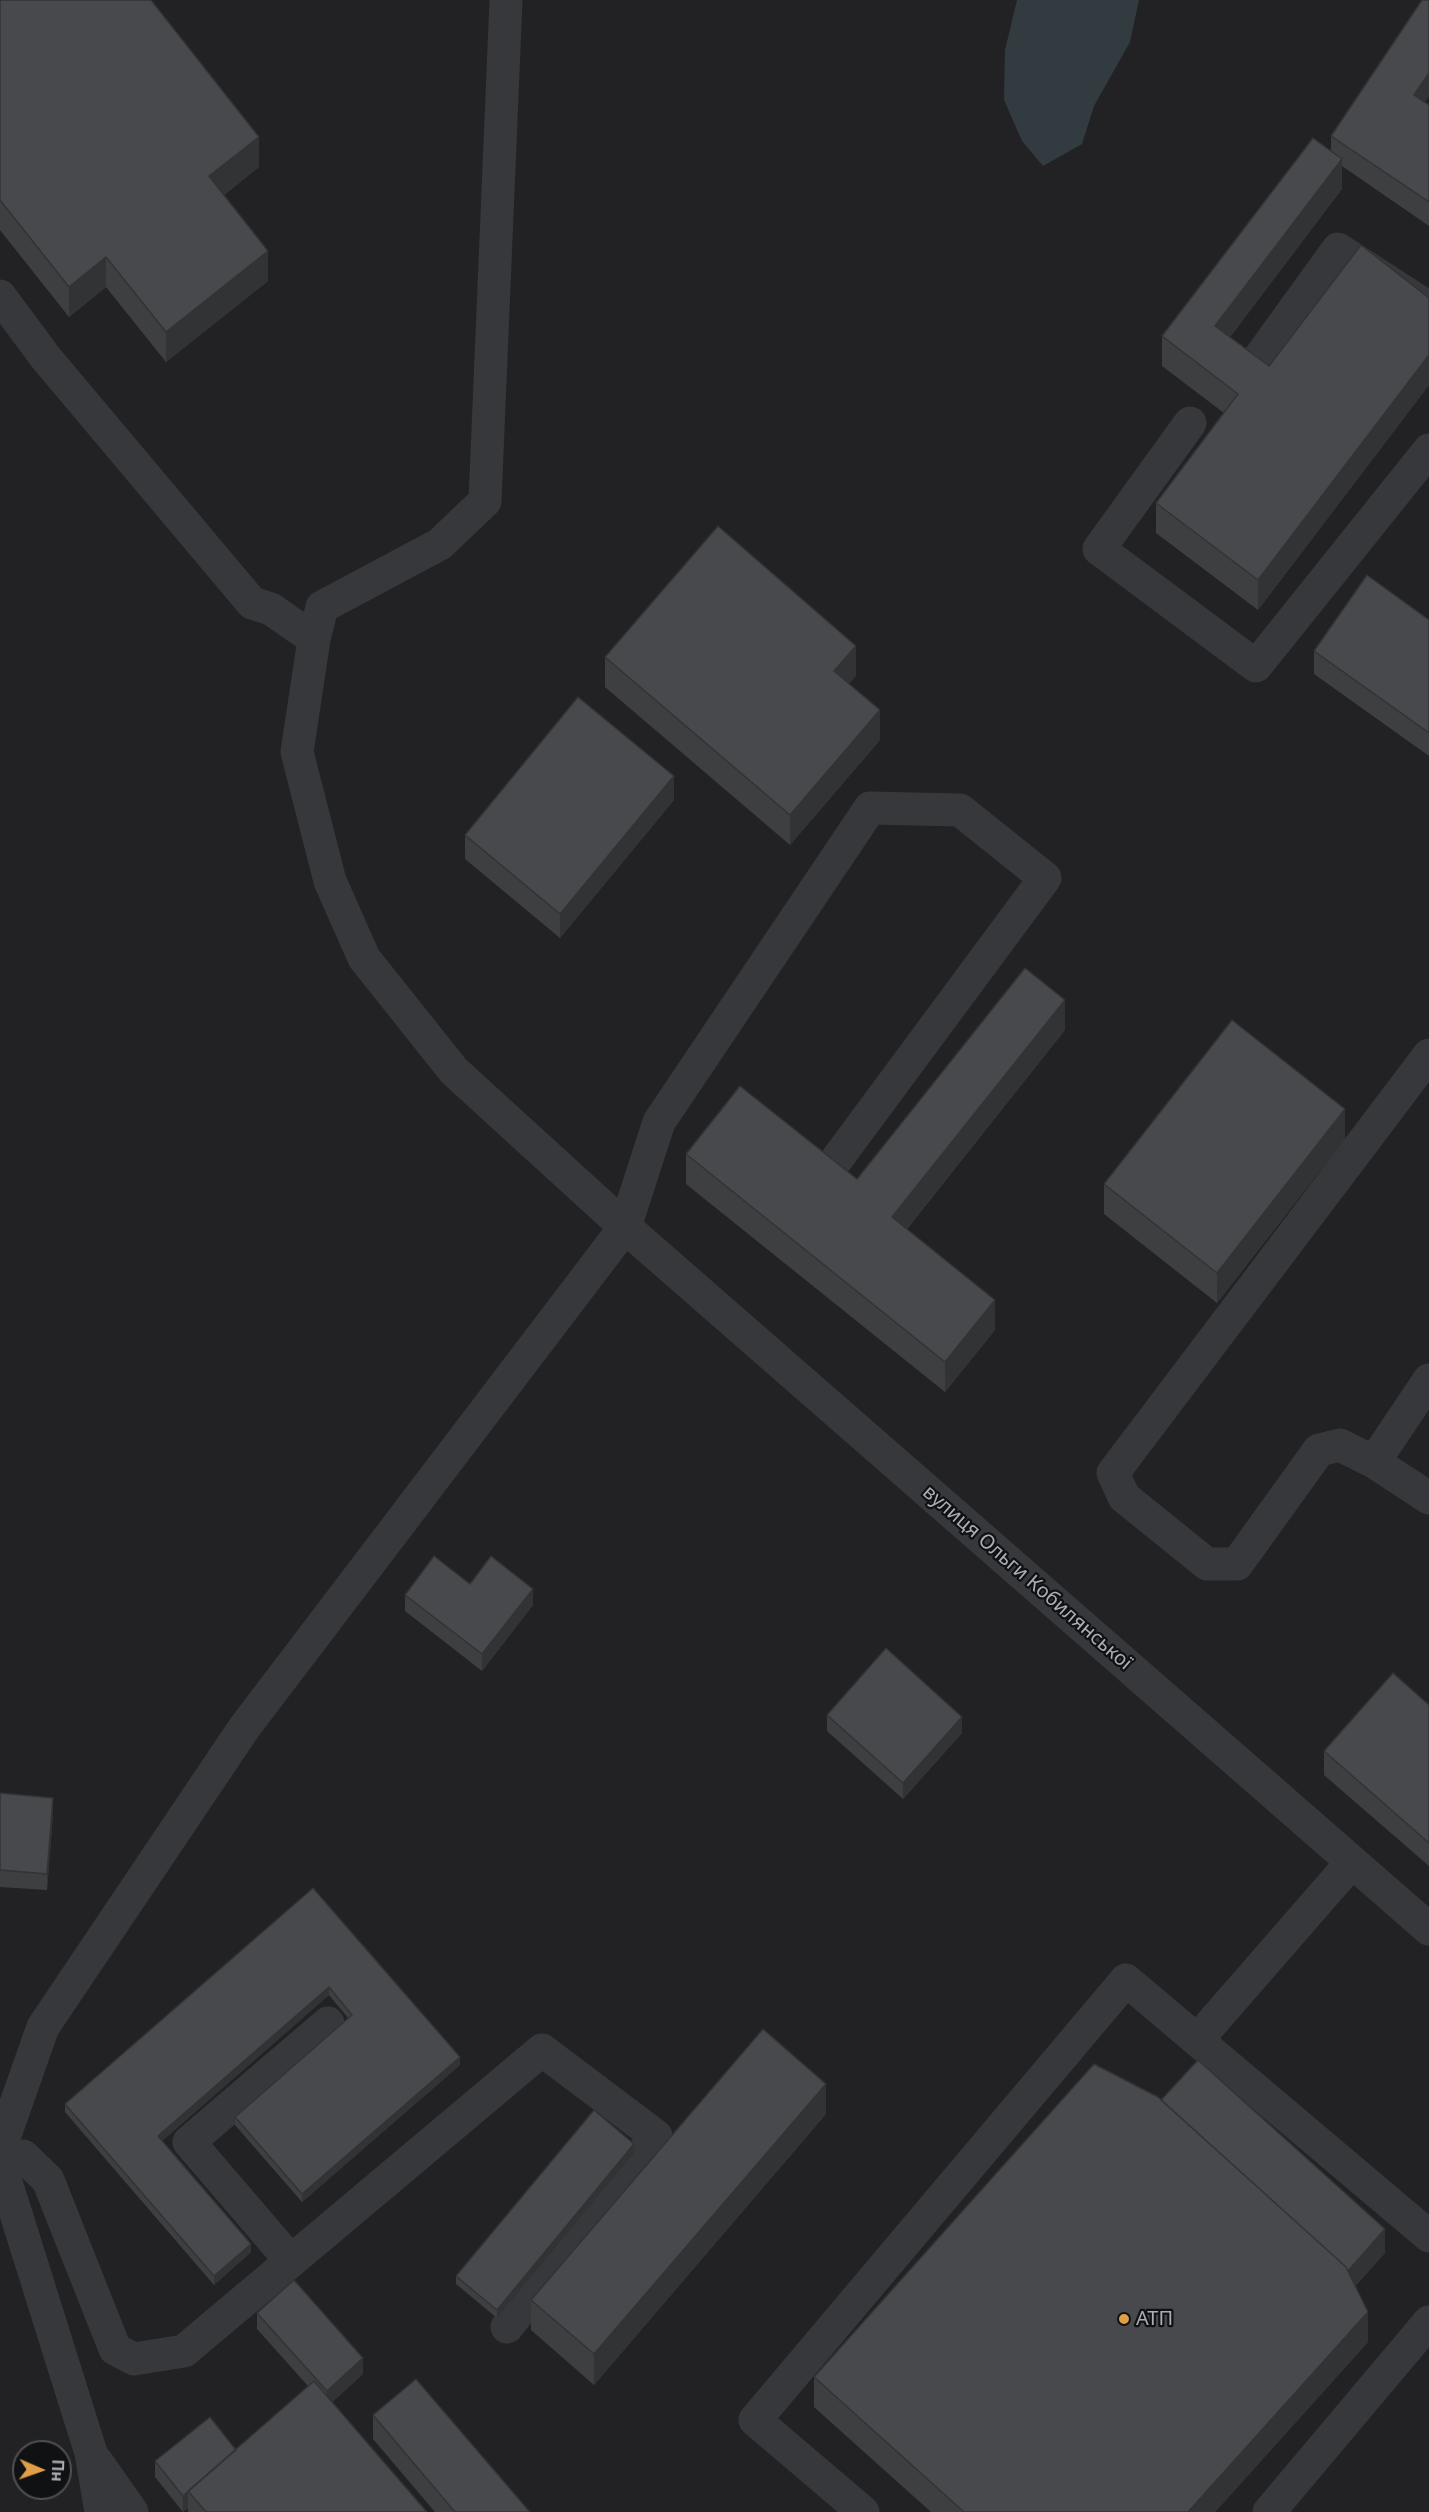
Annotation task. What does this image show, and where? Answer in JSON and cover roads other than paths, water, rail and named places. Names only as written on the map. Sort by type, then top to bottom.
[{"type":"street","name":"вулиця Ольги Кобилянської","points":[[506,0],[485,501],[440,544],[322,607],[314,639],[297,752],[330,881],[364,958],[454,1071],[626,1227],[1429,1929]]},
{"type":"street","points":[[1247,375],[1338,249],[1429,308]]},
{"type":"street","points":[[0,296],[46,358],[252,603],[271,609],[314,639]]},
{"type":"street","points":[[1190,423],[1099,549],[1256,666],[1429,450]]},
{"type":"street","points":[[0,2149],[43,2027],[244,1728],[626,1227],[659,1122],[870,808],[960,810],[1045,878],[837,1159]]},
{"type":"street","points":[[1429,1055],[1113,1473],[1124,1497],[1207,1564],[1237,1564],[1319,1450],[1340,1444],[1374,1462],[1429,1498]]},
{"type":"street","points":[[1374,1462],[1429,1380]]},
{"type":"street","points":[[1197,2040],[1352,1862]]},
{"type":"street","points":[[863,2512],[755,2420],[1126,1980],[1429,2236]]},
{"type":"street","points":[[291,2261],[189,2142],[328,2022]]},
{"type":"street","points":[[0,2156],[23,2156],[48,2180],[115,2349],[134,2360],[184,2351],[542,2050],[656,2136],[507,2327]]},
{"type":"street","points":[[0,2163],[91,2453],[101,2512]]},
{"type":"street","points":[[1269,2512],[1429,2322]]},
{"type":"street","points":[[91,2453],[132,2512]]},
{"type":"place","name":"АТП","points":[[1124,2319]]}]
